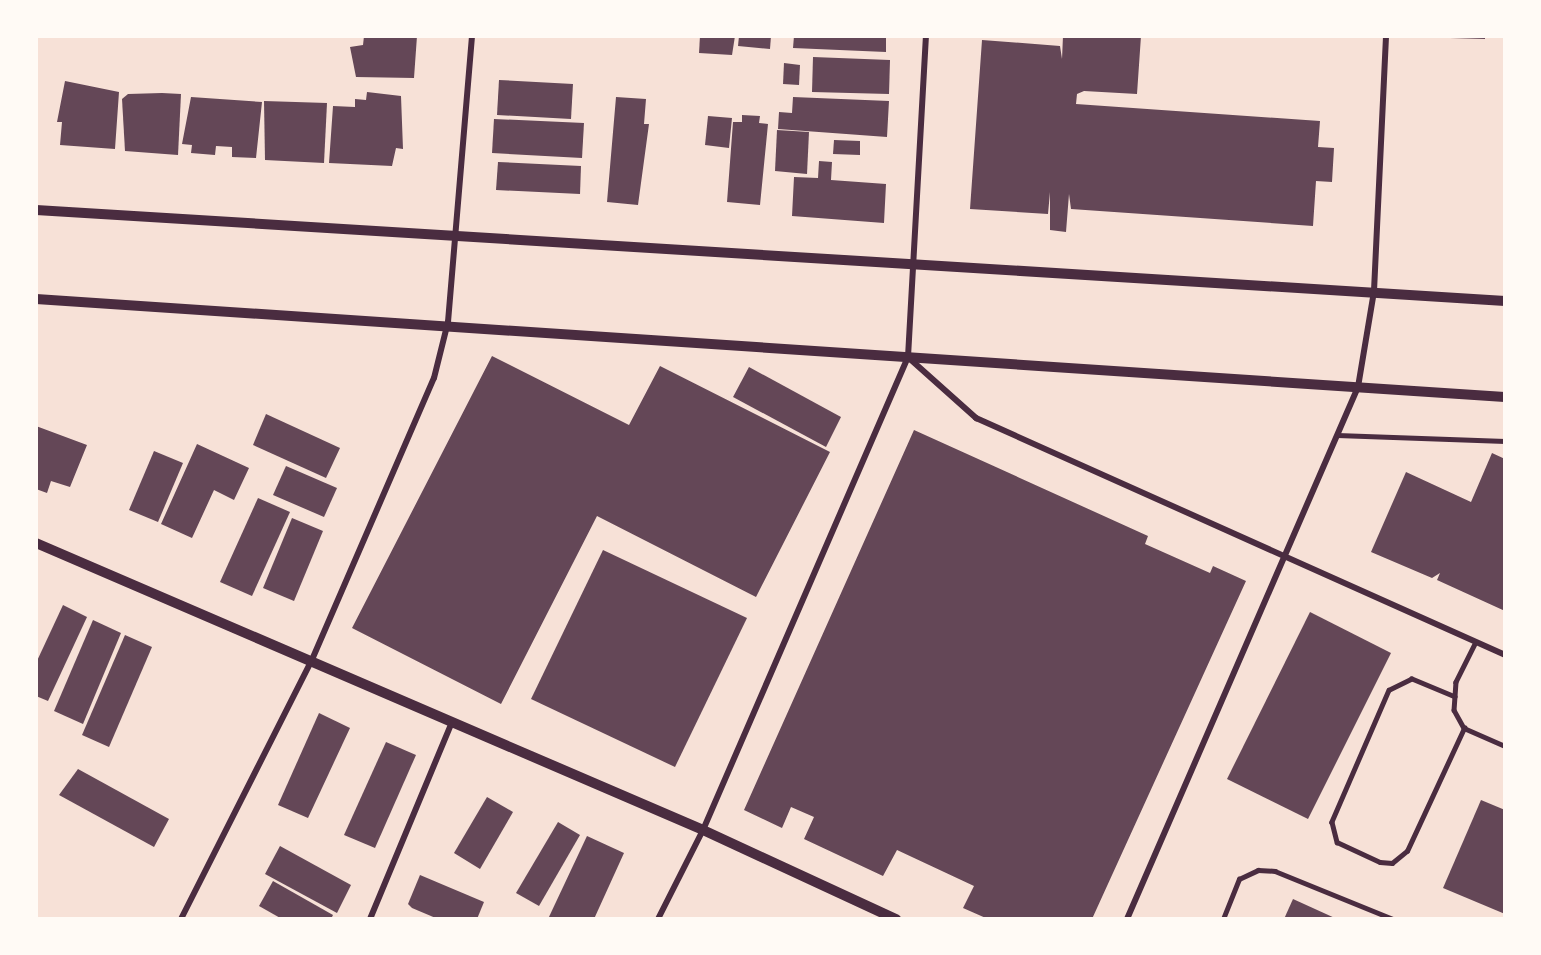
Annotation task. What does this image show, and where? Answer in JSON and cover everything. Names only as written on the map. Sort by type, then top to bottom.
[{"type":"street","points":[[181,919],[310,662],[434,378],[448,322],[472,36]]},
{"type":"street","points":[[658,919],[703,830],[908,357],[911,262],[926,36]]},
{"type":"street","points":[[1127,919],[1287,558],[1358,387],[1374,291],[1386,36]]},
{"type":"street","points":[[36,210],[911,262],[1505,301]]},
{"type":"street","points":[[36,299],[448,322],[908,357],[1505,398]]},
{"type":"street","points":[[908,357],[976,418],[1505,656]]},
{"type":"street","points":[[36,543],[703,830],[896,919]]},
{"type":"street","points":[[370,919],[452,722]]},
{"type":"lane","points":[[221,36],[235,36]]},
{"type":"lane","points":[[1338,435],[1505,441]]},
{"type":"lane","points":[[1476,642],[1456,682],[1454,710],[1464,728],[1505,746]]},
{"type":"lane","points":[[1455,697],[1412,679],[1389,690],[1332,822],[1337,842],[1380,862],[1392,863],[1407,851],[1464,728]]},
{"type":"lane","points":[[1223,919],[1239,879],[1258,870],[1275,871],[1393,919]]},
{"type":"building","points":[[364,36],[417,36],[414,78],[356,77],[350,47],[363,45]]},
{"type":"building","points":[[700,36],[735,36],[732,55],[699,53]]},
{"type":"building","points":[[739,36],[771,36],[770,49],[738,46]]},
{"type":"building","points":[[794,36],[886,36],[886,52],[793,48]]},
{"type":"building","points":[[1063,36],[1141,36],[1137,94],[1084,91],[1077,94],[1076,104],[1320,121],[1318,147],[1334,148],[1332,182],[1316,181],[1313,226],[1071,209],[1069,194],[1066,232],[1050,230],[1050,192],[1048,214],[970,209],[982,40],[1060,46],[1062,59]]},
{"type":"building","points":[[1450,36],[1485,36],[1485,39],[1450,38]]},
{"type":"building","points":[[813,57],[890,60],[889,94],[812,92]]},
{"type":"building","points":[[784,63],[800,65],[799,85],[783,84]]},
{"type":"building","points":[[499,80],[573,84],[571,119],[497,115]]},
{"type":"building","points":[[65,81],[119,92],[115,149],[60,145],[62,122],[57,122]]},
{"type":"building","points":[[367,92],[401,96],[403,149],[396,148],[392,166],[329,163],[333,106],[355,107],[355,99],[366,100]]},
{"type":"building","points":[[128,94],[181,94],[178,155],[125,151],[122,99]]},
{"type":"building","points":[[191,97],[262,102],[256,158],[232,157],[232,147],[216,146],[215,155],[191,153],[192,145],[182,144]]},
{"type":"building","points":[[616,97],[646,99],[644,124],[649,124],[638,205],[607,202]]},
{"type":"building","points":[[793,97],[889,101],[887,137],[778,129],[779,112],[792,113]]},
{"type":"building","points":[[264,101],[327,103],[324,163],[265,160]]},
{"type":"building","points":[[742,115],[760,116],[759,123],[768,124],[760,205],[727,202],[733,122],[742,122]]},
{"type":"building","points":[[708,116],[732,118],[729,148],[705,145]]},
{"type":"building","points":[[494,119],[584,123],[582,158],[492,153]]},
{"type":"building","points":[[777,130],[809,132],[807,174],[775,171]]},
{"type":"building","points":[[834,140],[860,141],[860,155],[833,154]]},
{"type":"building","points":[[819,161],[832,162],[831,180],[886,184],[884,223],[792,216],[794,177],[818,178]]},
{"type":"building","points":[[498,162],[581,166],[580,194],[496,190]]},
{"type":"building","points":[[492,356],[629,425],[660,366],[830,452],[756,597],[597,516],[501,704],[352,628]]},
{"type":"building","points":[[749,367],[841,417],[826,447],[733,397]]},
{"type":"building","points":[[266,414],[340,448],[326,478],[253,445]]},
{"type":"building","points":[[36,426],[87,445],[70,487],[51,481],[47,493],[36,489]]},
{"type":"building","points":[[914,430],[1148,536],[1145,544],[1210,573],[1213,566],[1246,581],[1092,919],[988,919],[963,908],[974,886],[897,850],[883,876],[804,839],[814,817],[791,807],[782,828],[744,810]]},
{"type":"building","points":[[197,444],[249,468],[234,500],[214,490],[192,538],[161,524]]},
{"type":"building","points":[[154,451],[183,463],[158,522],[129,510]]},
{"type":"building","points":[[1492,453],[1505,459],[1505,611],[1437,580],[1440,573],[1432,578],[1371,552],[1406,472],[1471,502]]},
{"type":"building","points":[[286,466],[337,488],[324,517],[273,495]]},
{"type":"building","points":[[258,498],[290,512],[252,596],[220,582]]},
{"type":"building","points":[[292,518],[323,531],[294,601],[263,588]]},
{"type":"building","points":[[603,550],[747,618],[675,767],[531,699]]},
{"type":"building","points":[[63,605],[87,617],[48,701],[36,696],[36,663]]},
{"type":"building","points":[[1310,612],[1391,653],[1308,819],[1227,779]]},
{"type":"building","points":[[93,620],[121,633],[83,724],[54,711]]},
{"type":"building","points":[[125,635],[152,647],[109,747],[82,735]]},
{"type":"building","points":[[319,713],[350,728],[308,818],[278,805]]},
{"type":"building","points":[[386,742],[416,755],[375,848],[344,835]]},
{"type":"building","points":[[78,769],[169,819],[154,847],[59,795]]},
{"type":"building","points":[[487,797],[513,812],[480,869],[454,853]]},
{"type":"building","points":[[1481,800],[1505,810],[1505,914],[1443,888]]},
{"type":"building","points":[[558,822],[580,835],[539,906],[516,893]]},
{"type":"building","points":[[587,836],[624,853],[594,919],[548,919]]},
{"type":"building","points":[[280,846],[351,885],[337,913],[265,874]]},
{"type":"building","points":[[420,875],[484,902],[477,919],[438,919],[412,908],[408,904]]},
{"type":"building","points":[[273,881],[333,915],[331,919],[282,919],[259,906]]},
{"type":"building","points":[[1293,899],[1337,919],[1284,919]]}]
